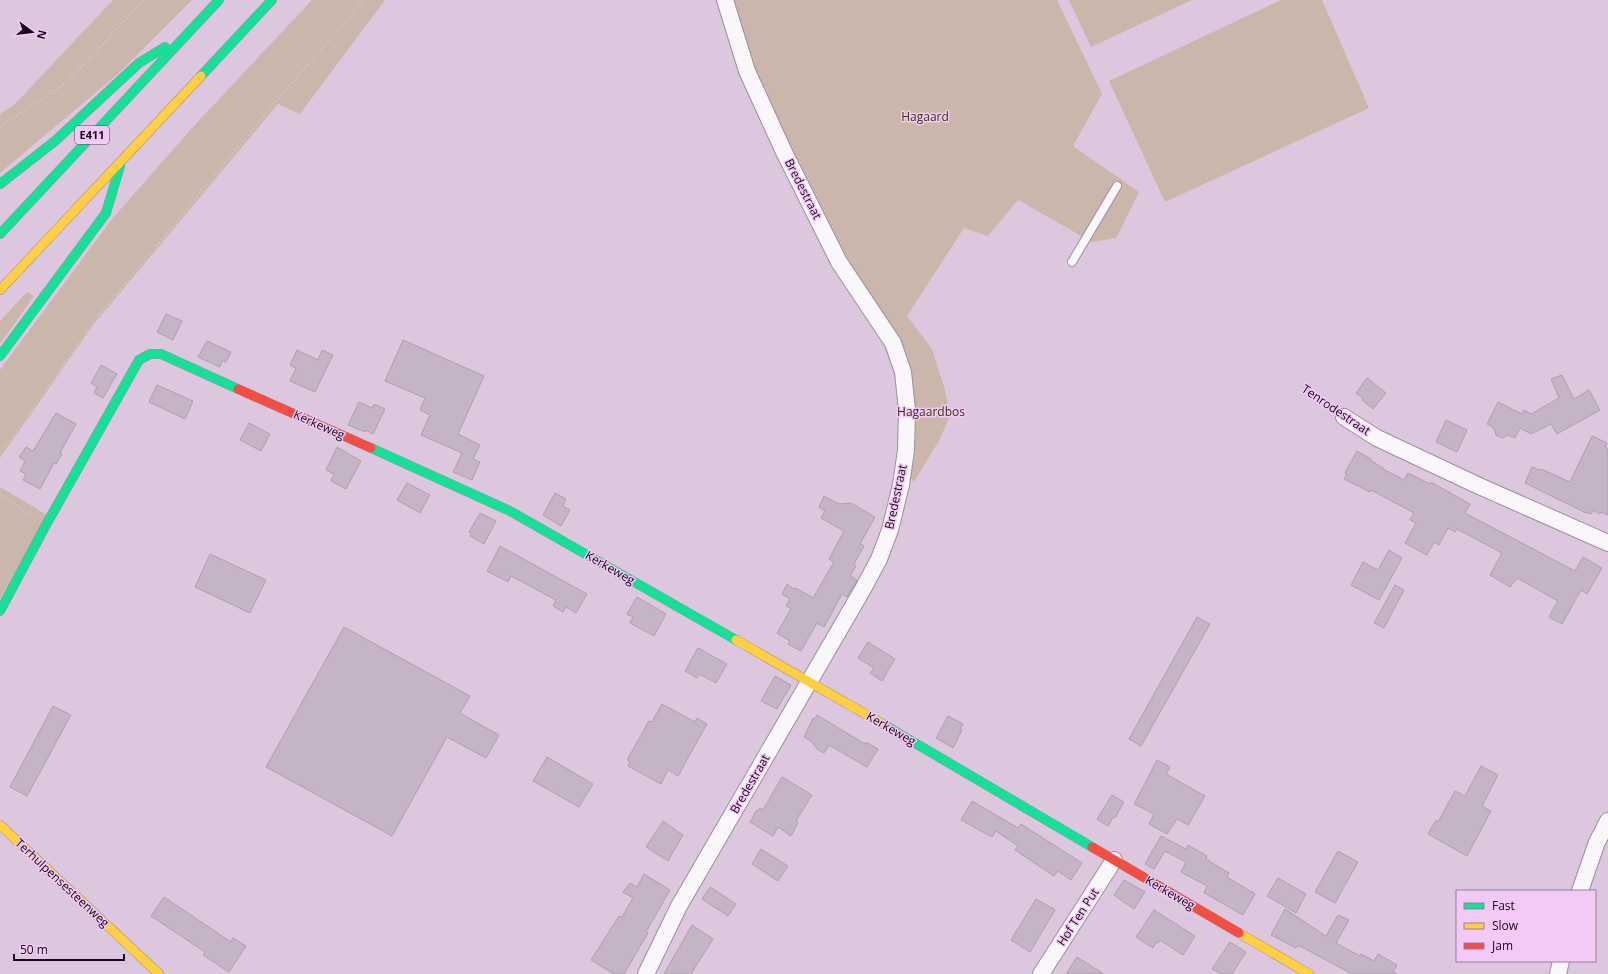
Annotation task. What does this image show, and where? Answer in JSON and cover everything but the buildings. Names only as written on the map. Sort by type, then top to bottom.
[{"type":"main road","name":"E411","points":[[0,234],[219,0]]},
{"type":"main road","points":[[0,290],[272,0]]},
{"type":"main road","points":[[0,184],[55,141],[139,62],[184,37]]},
{"type":"main road","points":[[0,356],[106,213],[122,161]]},
{"type":"main road","name":"Kerkeweg","points":[[144,355],[152,353],[161,354],[510,511],[809,681],[1309,974]]},
{"type":"main road","points":[[0,611],[46,525],[139,360],[144,355]]},
{"type":"main road","name":"Terhulpensesteenweg","points":[[0,826],[159,974]]},
{"type":"street","name":"Bredestraat","points":[[646,974],[679,906],[879,559],[890,530],[901,485],[906,450],[908,410],[903,372],[893,343],[839,262],[784,152],[747,72],[725,0]]},
{"type":"street","name":"Tenrodestraat","points":[[1344,417],[1377,438],[1477,485],[1608,543]]},
{"type":"street","points":[[1580,890],[1597,842],[1608,820]]},
{"type":"street","name":"Hof Ten Put","points":[[1041,974],[1114,860]]},
{"type":"street","points":[[1558,974],[1561,962]]},
{"type":"lane","points":[[1072,262],[1117,186]]},
{"type":"path","points":[[0,127],[67,82],[144,0]]},
{"type":"path","points":[[0,454],[100,314],[279,98],[364,0]]},
{"type":"path","points":[[1488,0],[1522,42]]},
{"type":"path","points":[[1072,262],[1120,242],[1328,144],[1522,42],[1608,4]]},
{"type":"path","points":[[1120,242],[1145,207],[1153,193],[1154,188],[1125,127]]},
{"type":"path","name":"Tenrodestraat","points":[[1072,262],[1088,277],[1281,373],[1344,417]]},
{"type":"path","points":[[100,314],[99,324],[140,345],[143,349],[144,355]]},
{"type":"path","points":[[0,494],[46,525]]},
{"type":"path","points":[[873,941],[909,886]]},
{"type":"green space","points":[[113,0],[192,0],[119,73],[0,173],[0,114],[14,105]]},
{"type":"green space","points":[[312,0],[385,0],[300,114],[278,104],[94,324],[0,458],[0,370],[112,219],[192,128]]},
{"type":"green space","name":"Hagaard","points":[[731,0],[1057,0],[1102,94],[1073,146],[1139,192],[1116,238],[1092,242],[1018,200],[988,236],[964,228],[907,316],[932,349],[945,390],[950,415],[940,439],[914,482],[907,474],[909,370],[843,261],[753,67]]},
{"type":"green space","points":[[1069,0],[1192,0],[1091,47]]},
{"type":"green space","points":[[1281,0],[1322,0],[1369,108],[1165,202],[1109,81]]},
{"type":"green space","points":[[27,292],[34,296],[0,344],[0,321]]},
{"type":"green space","points":[[0,487],[47,515],[0,599]]},
{"type":"traffic: fast","points":[[0,234],[219,0]]},
{"type":"traffic: fast","points":[[201,76],[272,0]]},
{"type":"traffic: fast","points":[[0,184],[55,141],[139,63],[165,47]]},
{"type":"traffic: fast","points":[[0,356],[106,213],[120,166]]},
{"type":"traffic: fast","points":[[0,611],[46,525],[139,360],[150,354],[161,354],[238,389]]},
{"type":"traffic: fast","points":[[371,448],[510,511],[736,640]]},
{"type":"traffic: fast","points":[[881,723],[1092,847]]},
{"type":"traffic: slow","points":[[0,290],[201,76]]},
{"type":"traffic: slow","points":[[736,640],[881,723]]},
{"type":"traffic: slow","points":[[0,825],[159,974]]},
{"type":"traffic: slow","points":[[1239,933],[1309,974]]},
{"type":"traffic: jam","points":[[238,389],[371,448]]},
{"type":"traffic: jam","points":[[1092,847],[1239,933]]},
{"type":"park label","name":"Hagaardbos","points":[[931,412]]}]
